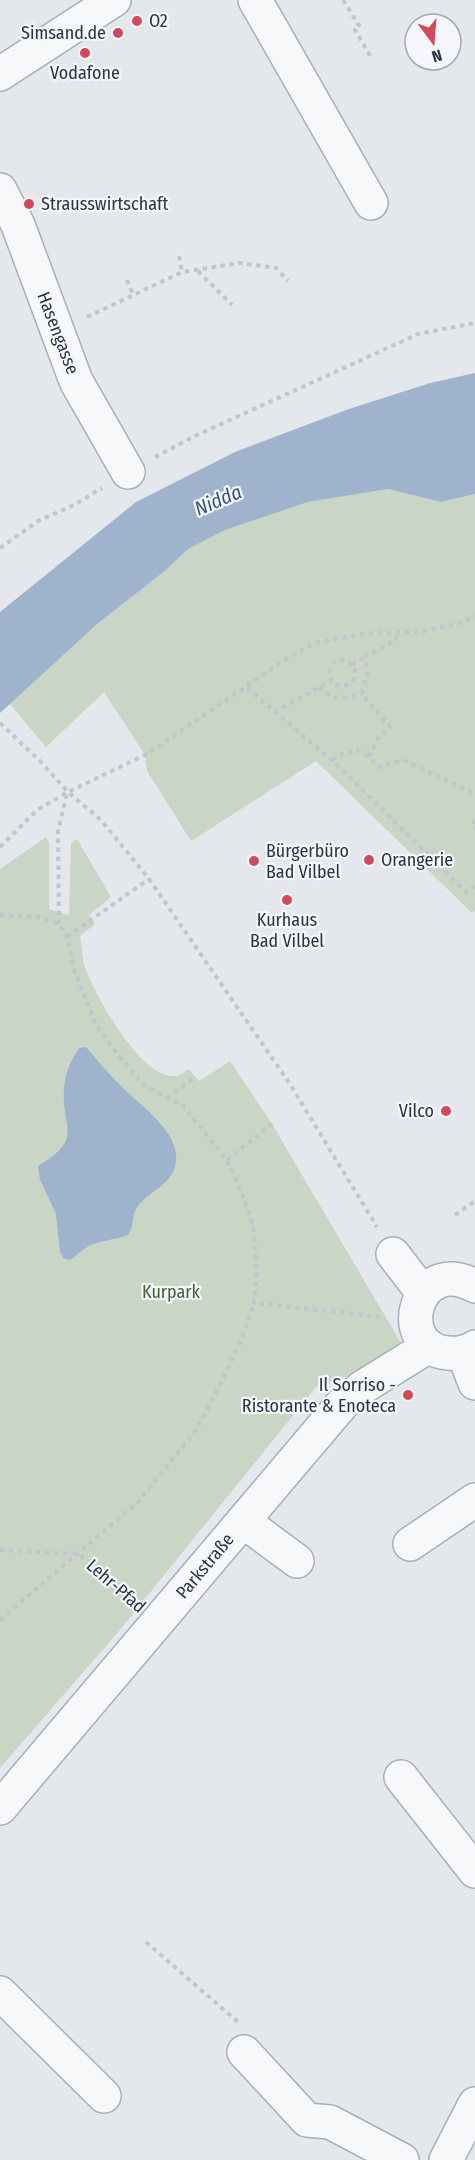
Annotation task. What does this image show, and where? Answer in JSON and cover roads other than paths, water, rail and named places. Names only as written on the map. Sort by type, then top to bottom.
[{"type":"street","points":[[0,74],[77,10],[114,0]]},
{"type":"street","points":[[255,0],[371,203]]},
{"type":"street","name":"Hasengasse","points":[[0,190],[21,233],[76,381],[128,472]]},
{"type":"street","points":[[393,1254],[422,1320],[442,1353],[457,1354],[469,1349],[475,1383]]},
{"type":"street","name":"Parkstraße","points":[[0,1808],[159,1623],[343,1402],[422,1320],[434,1283],[448,1278],[471,1280]]},
{"type":"street","points":[[410,1544],[475,1500]]},
{"type":"street","points":[[243,1521],[297,1561]]},
{"type":"street","points":[[401,1777],[475,1871]]},
{"type":"street","points":[[0,1993],[104,2096]]},
{"type":"street","points":[[244,2052],[307,2120],[330,2122],[402,2160]]},
{"type":"street","points":[[446,2160],[475,2104]]},
{"type":"water","name":"Nidda","points":[[475,373],[475,494],[441,502],[388,489],[308,502],[225,530],[188,549],[166,570],[96,625],[0,713],[0,612],[136,502],[235,452],[346,410],[430,383]]},
{"type":"water","points":[[86,1047],[168,1133],[174,1145],[176,1157],[171,1175],[136,1209],[128,1235],[94,1244],[69,1260],[63,1258],[60,1252],[56,1214],[40,1180],[38,1166],[61,1148],[66,1140],[68,1132],[64,1088],[66,1077],[79,1048]]},
{"type":"place","name":"O2","points":[[137,21]]},
{"type":"place","name":"Simsand.de","points":[[118,33]]},
{"type":"place","name":"Vodafone","points":[[85,53]]},
{"type":"place","name":"Strausswirtschaft","points":[[29,204]]},
{"type":"place","name":"Orangerie","points":[[369,860]]},
{"type":"place","name":"Bürgerbüro Bad Vilbel","points":[[254,861]]},
{"type":"place","name":"Kurhaus Bad Vilbel","points":[[287,900]]},
{"type":"place","name":"Vilco","points":[[446,1111]]},
{"type":"place","name":"Il Sorriso - Ristorante & Enoteca","points":[[408,1395]]},
{"type":"park label","name":"Kurpark","points":[[171,1292]]}]
